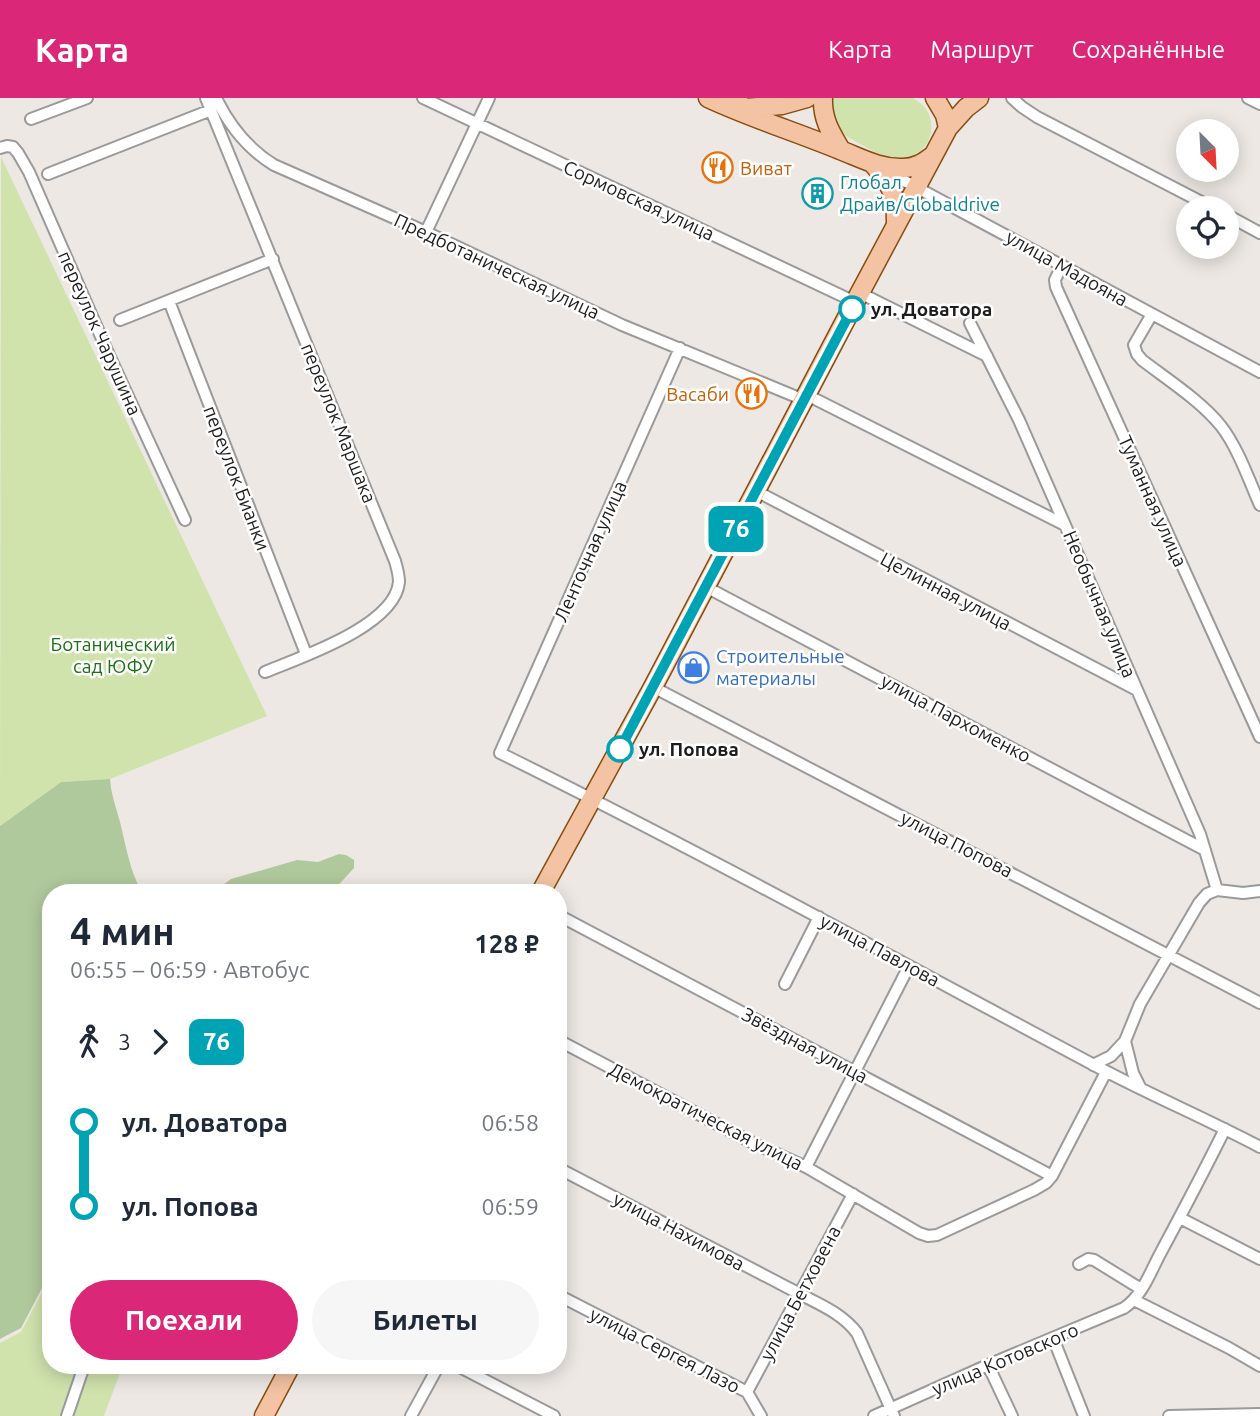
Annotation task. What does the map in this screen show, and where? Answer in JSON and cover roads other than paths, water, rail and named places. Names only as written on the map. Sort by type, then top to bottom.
[{"type":"main road","points":[[708,98],[744,115],[873,164],[905,169],[924,163],[935,153]]},
{"type":"main road","points":[[726,98],[746,108],[782,105],[807,98]]},
{"type":"main road","points":[[823,98],[827,125],[841,150]]},
{"type":"main road","points":[[935,98],[942,107],[948,128]]},
{"type":"main road","points":[[545,884],[653,687],[948,128],[979,98]]},
{"type":"main road","points":[[873,164],[886,179],[894,195],[896,227]]},
{"type":"main road","points":[[264,1416],[286,1374]]},
{"type":"street","points":[[31,119],[87,98]]},
{"type":"street","points":[[48,174],[211,110],[206,98]]},
{"type":"street","name":"Предботаническая улица","points":[[216,98],[230,123],[262,158],[274,165],[426,232],[622,325],[805,398],[1065,525]]},
{"type":"street","name":"Сормовская улица","points":[[423,98],[987,356]]},
{"type":"street","points":[[426,232],[489,98]]},
{"type":"street","points":[[1012,98],[1037,117],[1190,196]]},
{"type":"street","points":[[1248,98],[1260,104]]},
{"type":"street","name":"переулок Маршака","points":[[211,110],[399,574],[399,584],[390,604],[356,632],[265,672]]},
{"type":"street","name":"переулок Чарушина","points":[[0,148],[13,147],[29,172],[185,520]]},
{"type":"street","name":"улица Мадояна","points":[[873,164],[1260,372]]},
{"type":"street","points":[[1239,222],[1260,233]]},
{"type":"street","points":[[120,320],[273,259]]},
{"type":"street","name":"Туманная улица","points":[[1062,265],[1055,280],[1056,286],[1260,737]]},
{"type":"street","name":"переулок Бианки","points":[[169,301],[306,654]]},
{"type":"street","points":[[1152,314],[1134,345],[1137,354],[1204,408],[1222,427],[1260,505]]},
{"type":"street","name":"Необычная улица","points":[[970,324],[1019,420],[1065,525],[1205,850],[1217,890]]},
{"type":"street","name":"Ленточная улица","points":[[500,753],[680,348]]},
{"type":"street","name":"Целинная улица","points":[[756,491],[1137,691]]},
{"type":"street","name":"улица Пархоменко","points":[[706,587],[1205,850]]},
{"type":"street","name":"улица Попова","points":[[653,687],[1260,1003]]},
{"type":"street","name":"улица Павлова","points":[[500,753],[819,917],[1093,1065],[1260,1147]]},
{"type":"street","points":[[1093,1065],[1111,1056],[1125,1041],[1140,1004],[1199,903],[1217,890],[1243,893],[1260,891]]},
{"type":"street","points":[[785,984],[819,917]]},
{"type":"street","name":"Звёздная улица","points":[[567,920],[1052,1176]]},
{"type":"street","points":[[806,1167],[909,966]]},
{"type":"street","points":[[1125,1041],[1133,1073],[1141,1089]]},
{"type":"street","name":"Демократическая улица","points":[[567,1045],[753,1143],[806,1167],[928,1236],[937,1236],[1034,1190],[1052,1176]]},
{"type":"street","points":[[1052,1176],[1107,1072]]},
{"type":"street","name":"улица Котовского","points":[[874,1416],[892,1412],[988,1365],[1124,1308],[1134,1300],[1225,1129]]},
{"type":"street","name":"улица Нахимова","points":[[567,1172],[839,1315],[857,1333],[892,1412]]},
{"type":"street","name":"улица Бетховена","points":[[747,1392],[853,1194]]},
{"type":"street","points":[[1180,1218],[1260,1259]]},
{"type":"street","points":[[1079,1264],[1088,1259],[1094,1260],[1141,1289]]},
{"type":"street","name":"улица Сергея Лазо","points":[[567,1300],[747,1392],[761,1416]]},
{"type":"street","points":[[1134,1300],[1260,1366]]},
{"type":"street","points":[[1054,1338],[1084,1416]]},
{"type":"street","points":[[988,1365],[1012,1416]]},
{"type":"street","points":[[67,1416],[82,1374]]},
{"type":"street","points":[[411,1416],[434,1374]]},
{"type":"street","points":[[472,1374],[538,1412],[554,1416]]},
{"type":"street","points":[[1169,1416],[1260,1414]]},
{"type":"place","name":"Виват","points":[[717,168]]},
{"type":"place","name":"Глобал Драйв/Globaldrive","points":[[817,193]]},
{"type":"place","name":"ул. Доватора","points":[[852,309]]},
{"type":"place","name":"Васаби","points":[[752,394]]},
{"type":"place","name":"Строительные материалы","points":[[693,667]]},
{"type":"place","name":"ул. Попова","points":[[620,749]]},
{"type":"park label","name":"Ботанический сад ЮФУ","points":[[113,655]]}]
